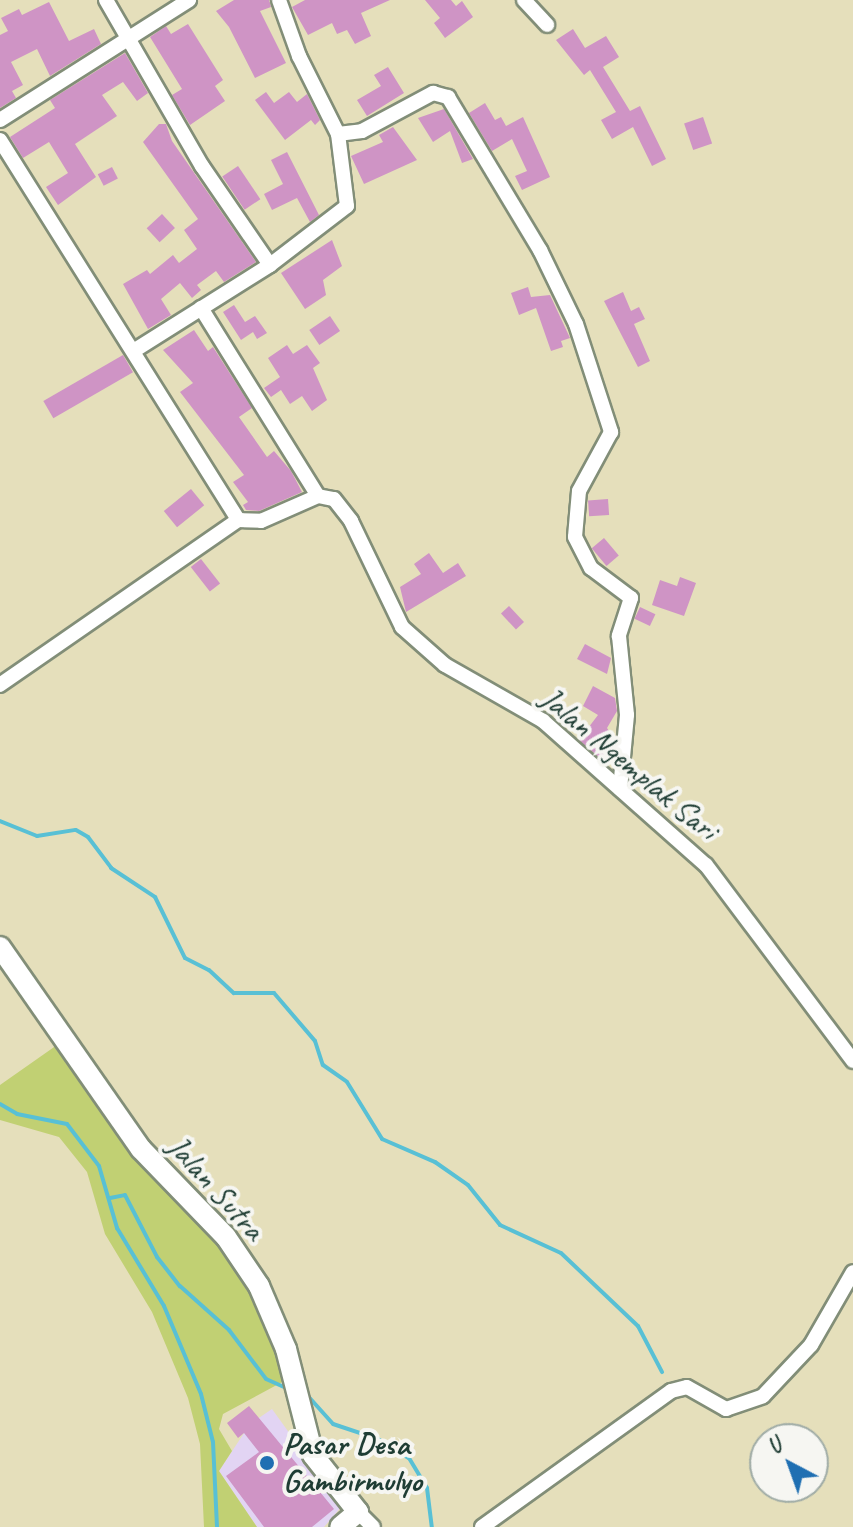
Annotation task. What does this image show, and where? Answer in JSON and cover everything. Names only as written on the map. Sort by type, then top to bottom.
[{"type":"street","points":[[106,0],[202,166],[270,265]]},
{"type":"street","points":[[0,120],[189,0]]},
{"type":"street","points":[[135,350],[270,265],[347,206],[338,134],[299,56],[279,0]]},
{"type":"street","points":[[524,0],[547,25]]},
{"type":"street","points":[[338,134],[362,131],[433,93],[448,97],[540,250],[576,324],[611,432],[579,491],[575,537],[596,574],[631,598],[619,636],[627,715],[620,789]]},
{"type":"street","points":[[0,140],[135,350],[238,520]]},
{"type":"street","points":[[0,685],[238,520],[261,521],[318,496],[201,308]]},
{"type":"street","name":"Jalan Ngemplak Sari","points":[[318,496],[342,506],[402,627],[445,665],[543,721],[719,880],[853,1061]]},
{"type":"street","name":"Jalan Sutra","points":[[0,947],[141,1149],[238,1253],[275,1317],[313,1455],[373,1527]]},
{"type":"street","points":[[482,1527],[671,1391],[687,1387],[726,1409],[763,1396],[811,1345],[853,1272]]},
{"type":"street","points":[[340,1527],[358,1512]]},
{"type":"shaded area","name":"Pasar Desa Gambirmulyo","points":[[272,1409],[342,1506],[324,1527],[257,1527],[219,1471],[250,1424]]},
{"type":"green space","points":[[57,1045],[221,1241],[269,1319],[286,1380],[223,1414],[219,1429],[232,1451],[219,1471],[257,1527],[204,1527],[200,1444],[188,1398],[152,1312],[105,1234],[87,1172],[59,1137],[0,1120],[0,1085]]},
{"type":"building","points":[[234,0],[269,0],[271,7],[260,11],[286,63],[255,78],[229,27],[216,11]]},
{"type":"building","points":[[305,0],[390,0],[361,13],[371,36],[355,44],[347,30],[337,34],[332,23],[308,35],[292,7]]},
{"type":"building","points":[[425,0],[451,0],[456,6],[462,1],[473,17],[445,38],[434,23],[440,18]]},
{"type":"building","points":[[49,2],[69,41],[94,29],[101,44],[50,76],[37,49],[11,62],[23,85],[12,91],[16,98],[0,108],[0,35],[8,31],[1,18],[19,9],[22,15]]},
{"type":"building","points":[[188,24],[223,80],[215,86],[225,101],[190,125],[172,95],[182,89],[150,37],[166,26],[171,34]]},
{"type":"building","points":[[573,29],[585,48],[606,36],[619,57],[603,67],[630,111],[640,106],[666,159],[652,166],[633,127],[612,139],[601,120],[616,112],[590,70],[584,75],[556,40]]},
{"type":"building","points":[[125,53],[148,93],[137,101],[123,82],[102,95],[117,116],[75,144],[96,177],[58,205],[46,187],[68,173],[49,142],[23,158],[10,137],[55,108],[50,100]]},
{"type":"building","points":[[388,67],[404,93],[367,116],[357,100],[381,86],[374,75]]},
{"type":"building","points":[[266,92],[274,103],[289,92],[297,102],[307,94],[320,120],[315,125],[311,120],[285,140],[255,100]]},
{"type":"building","points":[[485,103],[495,120],[501,117],[506,126],[523,117],[550,177],[522,190],[515,176],[527,171],[512,139],[492,151],[469,113]]},
{"type":"building","points":[[444,109],[473,159],[462,163],[450,131],[433,142],[418,118]]},
{"type":"building","points":[[703,117],[712,143],[693,150],[684,124]]},
{"type":"building","points":[[159,124],[166,124],[172,141],[256,262],[224,282],[216,271],[197,285],[201,290],[192,298],[180,283],[161,299],[171,315],[148,329],[123,284],[147,270],[150,274],[173,255],[179,263],[197,249],[184,230],[198,219],[143,142]]},
{"type":"building","points":[[393,127],[417,160],[364,184],[351,156],[383,142],[379,135]]},
{"type":"building","points":[[287,152],[319,215],[310,222],[297,198],[272,210],[264,194],[283,184],[271,160]]},
{"type":"building","points":[[238,166],[260,199],[245,210],[222,177]]},
{"type":"building","points":[[112,167],[118,179],[104,186],[98,174]]},
{"type":"building","points":[[162,214],[175,228],[160,242],[147,228]]},
{"type":"building","points":[[332,240],[342,266],[323,280],[326,295],[305,309],[281,273]]},
{"type":"building","points":[[528,287],[531,297],[550,295],[570,338],[561,341],[563,347],[551,351],[536,308],[519,315],[511,293]]},
{"type":"building","points":[[623,292],[631,311],[639,307],[645,319],[634,324],[650,361],[638,367],[604,301]]},
{"type":"building","points":[[234,305],[245,322],[255,316],[267,333],[257,339],[253,332],[241,340],[223,312]]},
{"type":"building","points":[[330,316],[340,331],[319,345],[309,330]]},
{"type":"building","points":[[194,330],[208,351],[213,347],[252,408],[239,417],[267,457],[274,451],[291,471],[302,492],[259,511],[246,510],[243,505],[248,502],[233,482],[244,475],[180,392],[193,383],[163,350]]},
{"type":"building","points":[[287,345],[293,354],[307,345],[320,363],[313,368],[327,400],[312,411],[302,396],[290,404],[281,390],[271,397],[264,388],[280,377],[268,358]]},
{"type":"building","points":[[123,355],[133,372],[53,418],[43,401]]},
{"type":"building","points":[[191,489],[204,505],[177,527],[164,511]]},
{"type":"building","points":[[608,499],[609,515],[589,516],[588,500]]},
{"type":"building","points":[[604,538],[619,556],[607,566],[592,548]]},
{"type":"building","points":[[429,553],[443,573],[458,563],[466,576],[406,612],[400,587],[421,574],[414,564]]},
{"type":"building","points":[[201,559],[220,583],[210,591],[191,567]]},
{"type":"building","points":[[680,577],[696,583],[684,616],[652,605],[660,580],[677,586]]},
{"type":"building","points":[[509,606],[524,622],[516,630],[501,614]]},
{"type":"building","points":[[640,607],[655,614],[650,626],[635,619]]},
{"type":"building","points":[[585,644],[611,658],[607,674],[577,659]]},
{"type":"building","points":[[593,686],[615,698],[617,711],[607,728],[615,740],[601,759],[579,740],[598,715],[583,706]]},
{"type":"building","name":"Pasar Desa Gambirmulyo","points":[[249,1406],[334,1509],[312,1527],[264,1527],[226,1476],[259,1452],[244,1433],[238,1438],[227,1423]]},
{"type":"waterway","points":[[0,821],[37,836],[76,830],[88,837],[111,868],[155,897],[185,958],[209,970],[234,993],[274,993],[315,1041],[323,1065],[347,1082],[382,1139],[435,1162],[468,1185],[500,1225],[561,1253],[638,1326],[662,1372]]},
{"type":"waterway","points":[[0,1104],[17,1114],[67,1124],[99,1166],[117,1228],[164,1306],[201,1394],[213,1442],[217,1527]]},
{"type":"waterway","points":[[110,1198],[125,1195],[157,1257],[180,1286],[229,1330],[266,1379],[288,1389]]},
{"type":"waterway","points":[[307,1395],[333,1424],[378,1439],[409,1458],[427,1488],[432,1527]]},
{"type":"place","name":"Pasar Desa Gambirmulyo","points":[[267,1463]]}]
